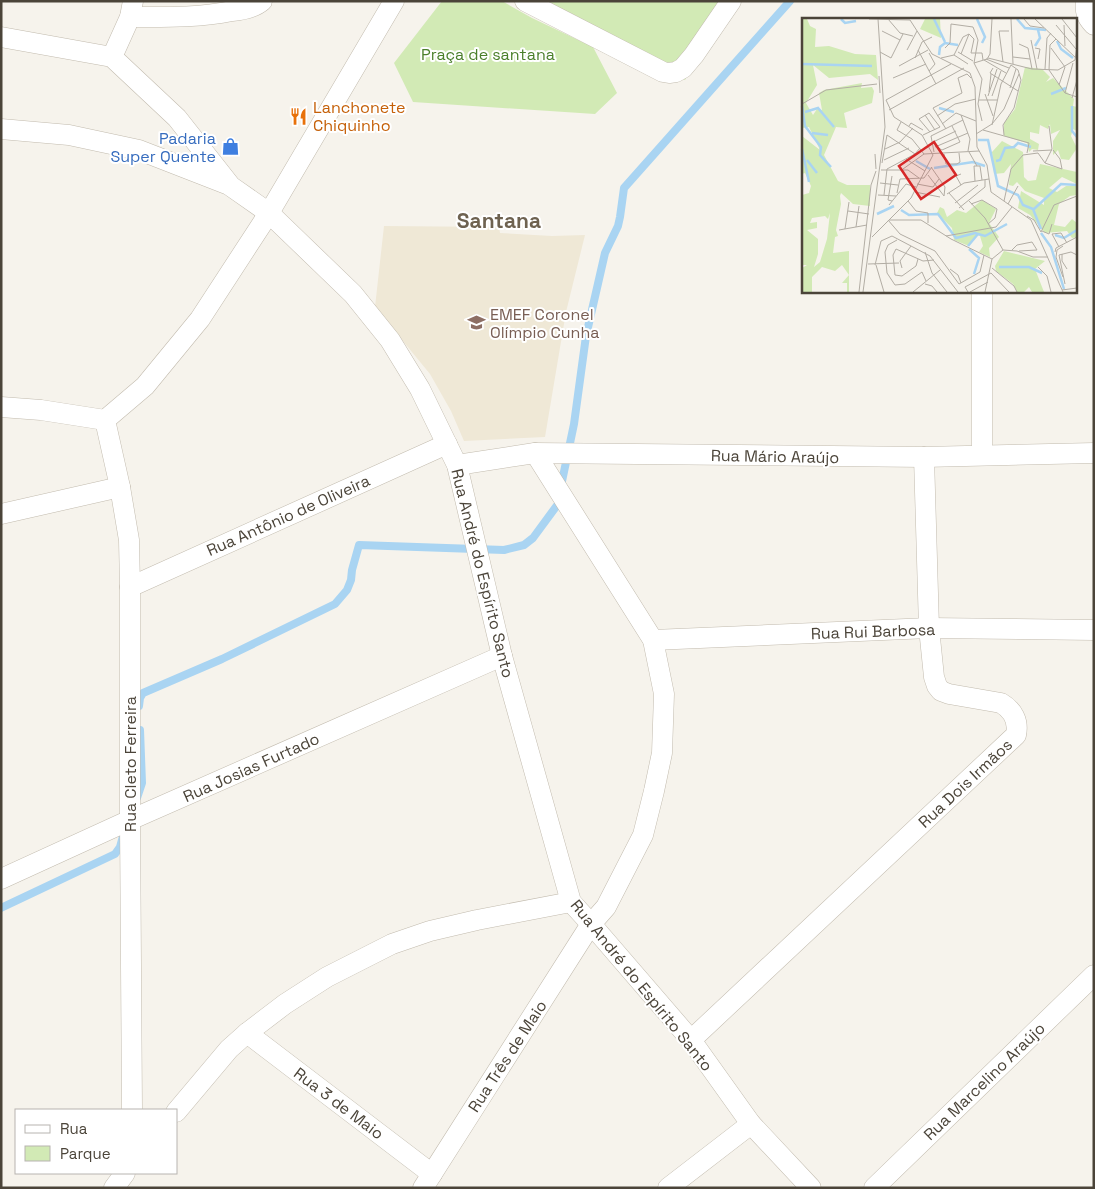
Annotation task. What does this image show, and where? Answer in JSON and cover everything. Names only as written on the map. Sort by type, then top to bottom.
[{"type":"street","points":[[112,57],[131,9],[203,16],[244,9],[259,4],[262,1]]},
{"type":"street","points":[[1,407],[41,410],[105,420],[145,386],[200,319],[269,213],[394,1]]},
{"type":"street","points":[[525,1],[663,72],[670,73],[683,68],[731,1]]},
{"type":"street","points":[[1086,1],[1088,19],[1094,25]]},
{"type":"street","points":[[1,37],[112,57],[177,118],[229,185]]},
{"type":"street","name":"Rua André do Espírito Santo","points":[[1,129],[69,135],[138,150],[229,185],[269,213],[353,294],[390,340],[420,389],[457,465],[502,656],[571,902],[691,1040],[751,1124],[811,1188]]},
{"type":"street","points":[[982,292],[982,455]]},
{"type":"street","name":"Rua Cleto Ferreira","points":[[105,420],[120,487],[129,540],[132,1109]]},
{"type":"street","name":"Rua Antônio de Oliveira","points":[[130,587],[447,444]]},
{"type":"street","points":[[535,453],[653,640]]},
{"type":"street","name":"Rua Mário Araújo","points":[[457,465],[535,453],[924,457],[1094,453]]},
{"type":"street","name":"Rua Dois Irmãos","points":[[691,1040],[1016,735],[1014,715],[1006,706],[1001,703],[941,691],[934,677],[929,628],[924,457]]},
{"type":"street","points":[[1,514],[120,487]]},
{"type":"street","name":"Rua Rui Barbosa","points":[[653,640],[929,628],[1094,630]]},
{"type":"street","name":"Rua Três de Maio","points":[[427,1181],[591,924],[606,907],[643,835],[662,754],[664,694],[653,640]]},
{"type":"street","name":"Rua Josias Furtado","points":[[1,879],[502,656]]},
{"type":"street","points":[[178,1110],[229,1049],[247,1032],[285,1004],[327,977],[392,944],[430,930],[571,902]]},
{"type":"street","name":"Rua Marcelino Araújo","points":[[874,1188],[1094,975]]},
{"type":"street","name":"Rua 3 de Maio","points":[[247,1032],[427,1181]]},
{"type":"street","points":[[668,1188],[751,1124]]},
{"type":"street","points":[[114,1188],[124,1174]]},
{"type":"shaded area","name":"EMEF Coronel Olímpio Cunha","points":[[384,226],[499,227],[500,233],[552,236],[585,235],[566,312],[545,437],[464,441],[451,411],[430,374],[375,307]]},
{"type":"green space","name":"Praça de santana","points":[[442,1],[502,1],[532,18],[593,47],[617,93],[595,114],[413,102],[394,63]]},
{"type":"green space","points":[[539,1],[727,1],[685,80]]},
{"type":"waterway","points":[[561,486],[574,424],[586,336],[605,253],[618,226],[624,188],[790,1]]},
{"type":"waterway","points":[[139,706],[143,693],[222,659],[335,604],[347,590],[359,545],[504,550],[524,545],[533,538],[558,504],[559,498]]},
{"type":"waterway","points":[[137,798],[142,783],[140,730]]},
{"type":"waterway","points":[[1,908],[115,854],[120,847],[123,836]]},
{"type":"place","name":"Lanchonete Chiquinho","points":[[299,116]]},
{"type":"place","name":"Padaria Super Quente","points":[[230,147]]},
{"type":"place","name":"EMEF Coronel Olímpio Cunha","points":[[476,323]]},
{"type":"district","name":"Santana","points":[[499,221]]}]
